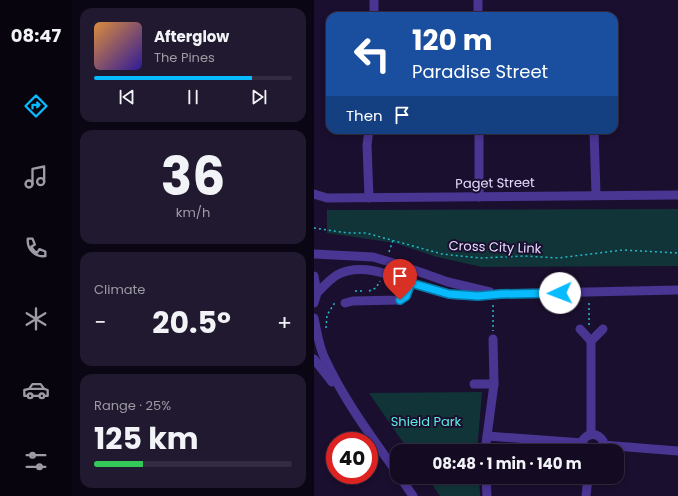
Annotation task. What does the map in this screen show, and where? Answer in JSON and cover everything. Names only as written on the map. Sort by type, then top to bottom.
[{"type":"street","points":[[374,0],[374,12]]},
{"type":"street","points":[[478,0],[478,12]]},
{"type":"street","points":[[368,134],[367,145],[369,198]]},
{"type":"street","points":[[479,134],[479,197]]},
{"type":"street","points":[[594,134],[596,195]]},
{"type":"street","name":"Paget Street","points":[[314,194],[327,198],[678,195]]},
{"type":"street","points":[[314,254],[373,257],[448,282],[501,294]]},
{"type":"street","points":[[317,293],[329,281],[338,275],[350,271],[361,270],[383,273],[449,294],[478,296],[501,294],[678,290]]},
{"type":"street","points":[[314,276],[317,293],[314,303]]},
{"type":"street","points":[[345,303],[354,301],[400,300],[406,296],[411,283]]},
{"type":"street","points":[[314,318],[324,358],[345,397]]},
{"type":"street","points":[[580,329],[591,341],[591,434]]},
{"type":"street","points":[[591,341],[603,329]]},
{"type":"street","points":[[486,444],[494,384],[493,338]]},
{"type":"street","points":[[314,359],[345,397],[390,463]]},
{"type":"street","points":[[474,384],[494,384]]},
{"type":"street","points":[[585,444],[586,437],[591,434],[597,435],[601,438],[602,444]]},
{"type":"street","points":[[487,436],[558,444]]},
{"type":"street","points":[[624,449],[678,451]]},
{"type":"street","points":[[405,484],[413,496]]},
{"type":"street","points":[[486,484],[487,496]]},
{"type":"street","points":[[586,496],[587,484]]},
{"type":"path","name":"Cross City Link","points":[[314,228],[348,233],[366,233],[442,254],[480,258],[525,256],[558,258],[623,250],[678,253]]},
{"type":"path","points":[[388,256],[393,240]]},
{"type":"path","points":[[493,304],[493,338]]},
{"type":"path","points":[[589,304],[589,326]]},
{"type":"green space","points":[[327,209],[678,209],[678,266],[482,267],[437,257],[395,243],[327,233]]},
{"type":"green space","name":"Shield Park","points":[[482,392],[478,444],[404,444],[369,393]]},
{"type":"green space","points":[[432,484],[479,484],[480,496],[440,496]]},
{"type":"route","points":[[400,300],[406,296],[411,283],[449,294],[478,296],[560,293]]}]
